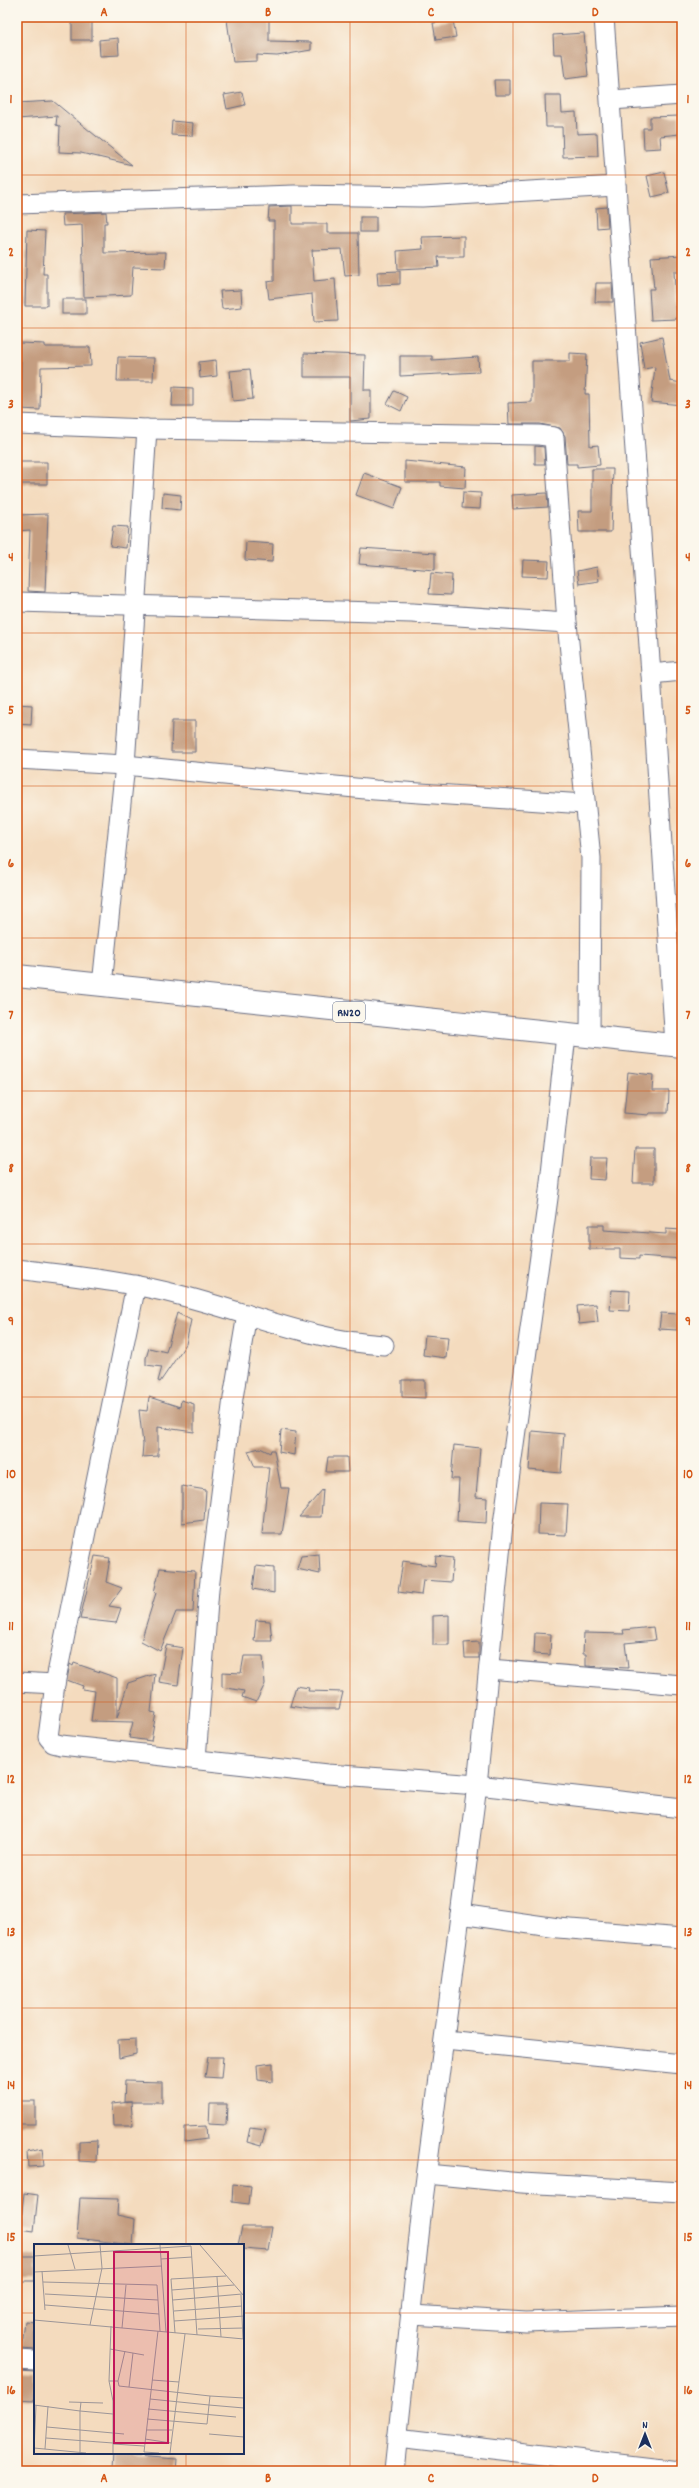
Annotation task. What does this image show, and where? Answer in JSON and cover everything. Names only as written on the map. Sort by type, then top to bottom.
[{"type":"main road","name":"RN20","points":[[17,976],[566,1035],[678,1045]]},
{"type":"street","points":[[604,17],[678,1045]]},
{"type":"street","points":[[611,100],[682,95]]},
{"type":"street","points":[[17,204],[294,195],[422,197],[616,186]]},
{"type":"street","points":[[17,424],[147,429],[552,436],[556,444],[567,623],[592,873],[590,1037]]},
{"type":"street","points":[[102,986],[126,765],[147,429]]},
{"type":"street","points":[[17,602],[136,607],[412,613],[567,623]]},
{"type":"street","points":[[651,674],[682,671]]},
{"type":"street","points":[[17,759],[126,765],[375,790],[584,804]]},
{"type":"street","points":[[394,2471],[426,2174],[445,2040],[477,1785],[503,1524],[549,1191],[566,1035]]},
{"type":"street","points":[[17,1269],[136,1285],[247,1314],[330,1338],[384,1345]]},
{"type":"street","points":[[136,1285],[55,1684],[48,1736],[53,1743],[126,1753],[196,1759],[328,1774],[477,1785],[682,1808]]},
{"type":"street","points":[[196,1759],[209,1589],[232,1406],[247,1314]]},
{"type":"street","points":[[488,1669],[682,1685]]},
{"type":"street","points":[[17,1682],[55,1684]]},
{"type":"street","points":[[460,1914],[558,1928],[682,1938]]},
{"type":"street","points":[[445,2040],[682,2064]]},
{"type":"street","points":[[426,2174],[522,2183],[682,2192]]},
{"type":"street","points":[[412,2315],[526,2322],[682,2316]]},
{"type":"street","points":[[17,2360],[34,2361]]},
{"type":"street","points":[[397,2438],[680,2471]]},
{"type":"building","points":[[72,17],[92,17],[92,40],[72,40]]},
{"type":"building","points":[[247,17],[269,17],[269,41],[311,42],[311,50],[277,56],[257,55],[257,61],[233,62],[227,20]]},
{"type":"building","points":[[453,20],[456,37],[436,40],[433,23]]},
{"type":"building","points":[[584,33],[588,76],[565,79],[562,54],[554,54],[553,35]]},
{"type":"building","points":[[118,38],[119,55],[100,56],[99,40]]},
{"type":"building","points":[[494,80],[510,80],[510,95],[495,95]]},
{"type":"building","points":[[242,92],[245,105],[227,109],[224,95]]},
{"type":"building","points":[[545,95],[561,95],[562,113],[576,112],[577,134],[597,133],[598,156],[563,157],[562,127],[546,127]]},
{"type":"building","points":[[53,101],[132,165],[81,153],[59,152],[60,126],[56,125],[57,116],[17,119],[17,103]]},
{"type":"building","points":[[679,116],[680,134],[660,136],[661,148],[644,149],[643,128],[650,128],[650,117]]},
{"type":"building","points":[[172,121],[193,123],[192,136],[171,135]]},
{"type":"building","points":[[664,172],[669,193],[652,197],[647,176]]},
{"type":"building","points":[[292,206],[292,224],[327,224],[327,233],[358,233],[359,275],[345,276],[342,249],[312,250],[314,281],[335,279],[338,321],[314,322],[312,294],[269,299],[267,282],[274,281],[274,221],[268,221],[269,207]]},
{"type":"building","points":[[607,207],[608,227],[597,228],[596,208]]},
{"type":"building","points":[[106,212],[107,223],[104,223],[104,253],[166,252],[165,268],[133,267],[131,295],[84,297],[82,225],[63,226],[62,214]]},
{"type":"building","points":[[360,217],[376,217],[376,232],[360,232]]},
{"type":"building","points":[[27,230],[45,231],[43,274],[47,274],[47,306],[25,306]]},
{"type":"building","points":[[464,236],[464,257],[438,257],[439,267],[398,269],[397,251],[423,249],[422,237]]},
{"type":"building","points":[[682,255],[682,272],[674,272],[677,319],[651,320],[649,289],[654,289],[651,257]]},
{"type":"building","points":[[400,271],[400,284],[378,285],[377,272]]},
{"type":"building","points":[[596,283],[612,283],[613,302],[595,302]]},
{"type":"building","points":[[241,290],[242,307],[222,309],[220,291]]},
{"type":"building","points":[[62,299],[86,299],[86,314],[62,314]]},
{"type":"building","points":[[662,337],[670,381],[682,383],[682,405],[651,402],[655,367],[644,369],[640,342]]},
{"type":"building","points":[[19,343],[45,344],[45,347],[90,347],[91,366],[41,367],[40,410],[20,409],[21,361],[18,361]]},
{"type":"building","points":[[304,353],[365,355],[364,390],[371,390],[371,419],[350,421],[350,377],[304,377]]},
{"type":"building","points":[[570,353],[587,354],[585,394],[589,394],[590,446],[598,445],[600,465],[577,467],[577,464],[567,464],[565,436],[560,428],[540,424],[509,424],[508,403],[532,402],[532,361],[570,361]]},
{"type":"building","points":[[400,356],[432,356],[432,360],[478,357],[479,372],[400,376]]},
{"type":"building","points":[[118,357],[154,358],[153,381],[117,381]]},
{"type":"building","points":[[216,360],[217,376],[200,378],[199,362]]},
{"type":"building","points":[[250,369],[253,399],[233,401],[230,371]]},
{"type":"building","points":[[173,387],[193,388],[193,406],[172,406]]},
{"type":"building","points":[[394,391],[407,397],[401,411],[387,404]]},
{"type":"building","points":[[535,446],[544,447],[545,464],[535,464]]},
{"type":"building","points":[[405,461],[466,467],[465,488],[440,486],[440,482],[405,482]]},
{"type":"building","points":[[18,462],[47,462],[47,484],[19,484]]},
{"type":"building","points":[[592,469],[613,469],[611,532],[579,532],[578,511],[592,511]]},
{"type":"building","points":[[364,473],[402,487],[394,509],[356,495]]},
{"type":"building","points":[[463,492],[481,493],[480,509],[462,508]]},
{"type":"building","points":[[163,493],[181,495],[180,510],[162,508]]},
{"type":"building","points":[[547,493],[548,507],[513,509],[512,495]]},
{"type":"building","points":[[48,514],[45,592],[28,591],[30,530],[17,531],[17,515]]},
{"type":"building","points":[[113,526],[128,527],[126,548],[110,546]]},
{"type":"building","points":[[246,542],[273,544],[272,562],[245,560]]},
{"type":"building","points":[[361,548],[435,553],[435,570],[359,564]]},
{"type":"building","points":[[523,560],[549,561],[548,577],[522,576]]},
{"type":"building","points":[[597,567],[599,581],[579,584],[577,571]]},
{"type":"building","points":[[431,573],[452,575],[451,595],[429,594]]},
{"type":"building","points":[[17,704],[32,705],[31,725],[17,724]]},
{"type":"building","points":[[172,721],[195,721],[195,752],[171,752]]},
{"type":"building","points":[[628,1072],[653,1075],[652,1091],[669,1091],[668,1113],[649,1113],[649,1115],[624,1113]]},
{"type":"building","points":[[635,1149],[654,1149],[654,1183],[633,1183]]},
{"type":"building","points":[[590,1158],[607,1158],[605,1180],[589,1179]]},
{"type":"building","points":[[589,1225],[604,1225],[604,1230],[666,1234],[666,1229],[682,1230],[682,1259],[639,1256],[639,1259],[620,1258],[620,1249],[589,1249]]},
{"type":"building","points":[[612,1290],[630,1291],[629,1311],[610,1310]]},
{"type":"building","points":[[596,1304],[598,1322],[579,1324],[577,1306]]},
{"type":"building","points":[[177,1313],[191,1320],[186,1344],[160,1382],[158,1381],[162,1367],[146,1365],[146,1358],[149,1348],[166,1352]]},
{"type":"building","points":[[661,1313],[679,1314],[677,1330],[659,1329]]},
{"type":"building","points":[[425,1335],[448,1337],[446,1358],[423,1355]]},
{"type":"building","points":[[402,1380],[425,1380],[425,1398],[402,1397]]},
{"type":"building","points":[[149,1397],[180,1407],[181,1400],[194,1404],[194,1432],[158,1427],[158,1456],[142,1457],[143,1444],[139,1410],[147,1411]]},
{"type":"building","points":[[281,1430],[296,1432],[294,1455],[279,1452]]},
{"type":"building","points":[[532,1431],[564,1434],[561,1473],[529,1470]]},
{"type":"building","points":[[454,1445],[480,1448],[476,1497],[487,1498],[486,1523],[457,1521],[459,1479],[451,1479]]},
{"type":"building","points":[[260,1448],[270,1453],[271,1450],[274,1450],[281,1488],[289,1488],[282,1534],[262,1534],[269,1467],[255,1467],[248,1451]]},
{"type":"building","points":[[328,1457],[347,1457],[348,1472],[326,1472]]},
{"type":"building","points":[[182,1486],[206,1490],[204,1520],[182,1523]]},
{"type":"building","points":[[323,1489],[321,1517],[299,1517]]},
{"type":"building","points":[[539,1503],[568,1504],[566,1535],[538,1534]]},
{"type":"building","points":[[319,1554],[320,1574],[297,1569],[301,1556]]},
{"type":"building","points":[[95,1556],[110,1558],[106,1582],[122,1588],[109,1606],[121,1608],[116,1623],[80,1619]]},
{"type":"building","points":[[436,1556],[453,1558],[451,1582],[423,1580],[421,1595],[398,1592],[403,1561],[435,1566]]},
{"type":"building","points":[[256,1566],[274,1568],[274,1593],[253,1589]]},
{"type":"building","points":[[160,1568],[195,1571],[193,1612],[176,1612],[160,1651],[141,1641],[156,1593],[154,1592]]},
{"type":"building","points":[[449,1615],[449,1645],[433,1645],[433,1616]]},
{"type":"building","points":[[256,1620],[270,1621],[272,1641],[254,1641]]},
{"type":"building","points":[[653,1627],[655,1640],[625,1643],[628,1668],[586,1666],[586,1654],[583,1654],[584,1633],[624,1634],[623,1630]]},
{"type":"building","points":[[535,1633],[551,1634],[550,1655],[534,1654]]},
{"type":"building","points":[[479,1642],[479,1658],[465,1658],[464,1643]]},
{"type":"building","points":[[166,1645],[183,1648],[178,1685],[159,1682]]},
{"type":"building","points":[[244,1656],[263,1656],[265,1684],[256,1702],[242,1697],[244,1691],[222,1687],[222,1672],[241,1673]]},
{"type":"building","points":[[74,1663],[117,1678],[117,1718],[128,1683],[155,1674],[151,1712],[156,1713],[151,1741],[129,1738],[133,1722],[91,1721],[95,1691],[82,1689],[83,1686],[67,1680],[70,1664],[73,1666]]},
{"type":"building","points":[[296,1686],[309,1688],[308,1691],[343,1692],[339,1709],[308,1709],[290,1706]]},
{"type":"building","points":[[136,2039],[136,2054],[119,2058],[118,2040]]},
{"type":"building","points":[[208,2057],[223,2057],[221,2078],[205,2077]]},
{"type":"building","points":[[273,2063],[273,2082],[258,2080],[257,2065]]},
{"type":"building","points":[[125,2081],[162,2082],[162,2102],[124,2102]]},
{"type":"building","points":[[18,2101],[35,2101],[35,2124],[18,2124]]},
{"type":"building","points":[[131,2102],[133,2126],[113,2126],[112,2104]]},
{"type":"building","points":[[210,2104],[227,2104],[226,2125],[209,2124]]},
{"type":"building","points":[[206,2126],[207,2139],[185,2142],[185,2127]]},
{"type":"building","points":[[250,2128],[266,2130],[261,2146],[247,2142]]},
{"type":"building","points":[[97,2140],[96,2162],[79,2161],[79,2141]]},
{"type":"building","points":[[42,2148],[44,2166],[28,2167],[27,2151]]},
{"type":"building","points":[[233,2184],[251,2186],[249,2204],[232,2202]]},
{"type":"building","points":[[24,2193],[38,2195],[34,2231],[20,2229]]},
{"type":"building","points":[[80,2198],[118,2199],[117,2215],[135,2219],[133,2244],[77,2238]]},
{"type":"building","points":[[242,2227],[272,2227],[268,2251],[244,2249],[244,2244],[238,2244]]},
{"type":"building","points":[[17,2256],[34,2256],[34,2281],[17,2281]]},
{"type":"building","points":[[25,2321],[34,2322],[34,2350],[22,2349]]},
{"type":"building","points":[[19,2371],[34,2372],[34,2400],[17,2399],[17,2373]]},
{"type":"building","points":[[113,2454],[134,2454],[134,2456],[177,2459],[176,2471],[112,2470]]}]
